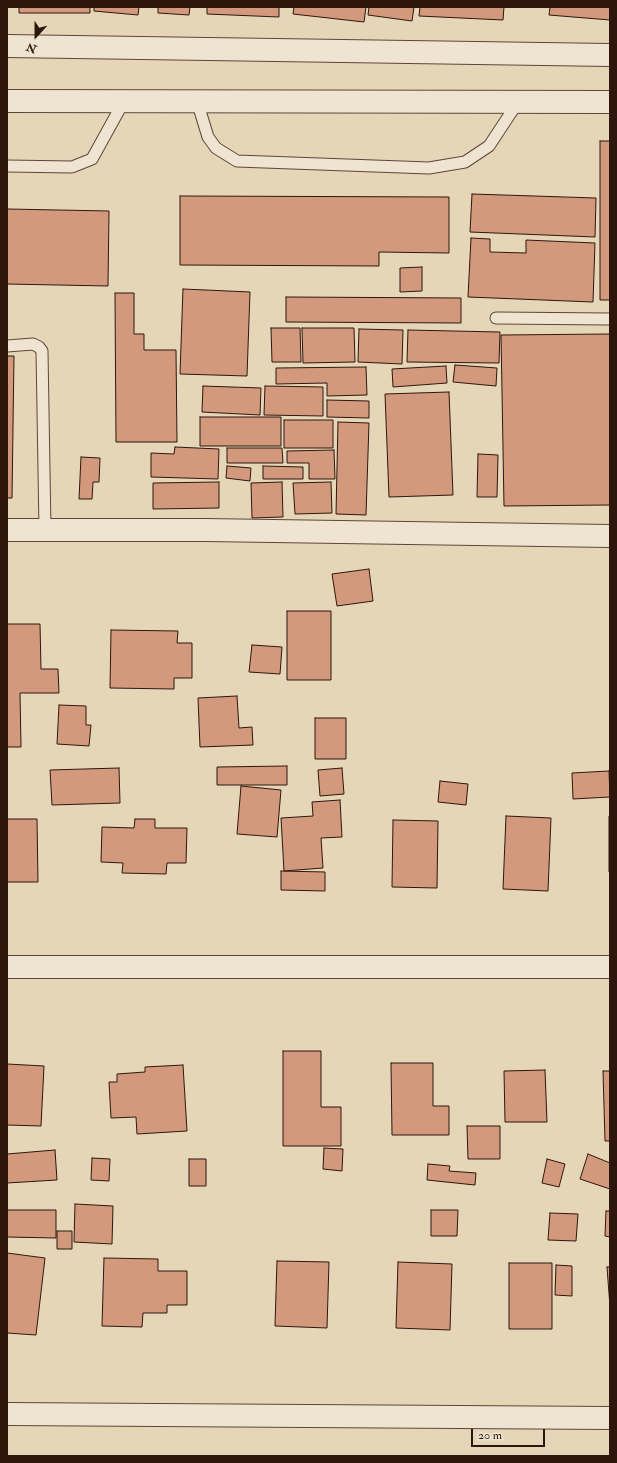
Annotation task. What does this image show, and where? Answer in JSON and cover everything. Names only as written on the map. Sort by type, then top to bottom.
[{"type":"street","points":[[7,46],[610,55]]},
{"type":"street","points":[[7,101],[610,102]]},
{"type":"street","points":[[7,530],[205,530],[610,536]]},
{"type":"street","points":[[7,967],[610,967]]},
{"type":"street","points":[[7,1414],[610,1418]]},
{"type":"lane","points":[[7,166],[72,167],[92,159],[124,101]]},
{"type":"lane","points":[[196,101],[208,137],[216,148],[237,160],[429,168],[465,162],[489,146],[518,102]]},
{"type":"lane","points":[[496,318],[610,319]]},
{"type":"lane","points":[[7,346],[33,344],[39,347],[42,351],[45,530]]},
{"type":"building","points":[[19,7],[90,7],[90,13],[19,13]]},
{"type":"building","points":[[94,7],[139,7],[138,15],[94,11]]},
{"type":"building","points":[[158,7],[190,7],[189,15],[158,13]]},
{"type":"building","points":[[207,7],[279,7],[279,17],[207,14]]},
{"type":"building","points":[[294,7],[366,7],[364,22],[293,14]]},
{"type":"building","points":[[369,7],[414,7],[412,21],[368,15]]},
{"type":"building","points":[[420,7],[504,7],[503,20],[419,16]]},
{"type":"building","points":[[550,7],[610,7],[610,20],[549,15]]},
{"type":"building","points":[[600,141],[610,141],[610,300],[600,300]]},
{"type":"building","points":[[472,194],[596,198],[595,237],[470,232]]},
{"type":"building","points":[[180,196],[449,197],[449,253],[379,252],[379,266],[180,265]]},
{"type":"building","points":[[7,209],[109,211],[108,286],[7,284]]},
{"type":"building","points":[[471,238],[490,239],[490,252],[526,253],[526,240],[595,243],[593,302],[468,297]]},
{"type":"building","points":[[422,267],[422,291],[400,292],[400,268]]},
{"type":"building","points":[[183,289],[250,292],[247,376],[180,374]]},
{"type":"building","points":[[115,293],[134,293],[134,334],[144,334],[144,350],[176,350],[177,442],[116,442]]},
{"type":"building","points":[[286,297],[461,298],[461,323],[286,322]]},
{"type":"building","points":[[271,328],[300,328],[301,362],[272,362]]},
{"type":"building","points":[[302,328],[354,328],[355,362],[303,363]]},
{"type":"building","points":[[359,329],[403,330],[402,364],[358,362]]},
{"type":"building","points":[[408,330],[500,332],[499,363],[407,362]]},
{"type":"building","points":[[610,334],[610,505],[504,506],[501,335]]},
{"type":"building","points":[[7,356],[14,356],[12,498],[7,498]]},
{"type":"building","points":[[455,365],[497,368],[496,386],[453,382]]},
{"type":"building","points":[[446,366],[447,383],[393,387],[392,369]]},
{"type":"building","points":[[366,367],[367,395],[327,396],[327,383],[276,384],[276,368]]},
{"type":"building","points":[[203,386],[261,388],[260,415],[202,412]]},
{"type":"building","points":[[265,386],[323,387],[323,416],[264,415]]},
{"type":"building","points":[[449,392],[453,495],[389,497],[385,394]]},
{"type":"building","points":[[327,400],[369,401],[369,418],[327,417]]},
{"type":"building","points":[[200,417],[281,417],[281,446],[200,446]]},
{"type":"building","points":[[284,420],[333,420],[333,448],[284,448]]},
{"type":"building","points":[[338,422],[369,423],[366,515],[336,514]]},
{"type":"building","points":[[175,447],[219,449],[218,479],[151,477],[151,453],[174,454]]},
{"type":"building","points":[[227,448],[282,448],[283,463],[227,463]]},
{"type":"building","points":[[334,450],[335,479],[309,479],[309,463],[287,463],[287,451]]},
{"type":"building","points":[[478,454],[498,455],[497,497],[477,497]]},
{"type":"building","points":[[81,457],[100,458],[99,482],[93,482],[92,499],[79,499]]},
{"type":"building","points":[[227,466],[251,468],[250,481],[226,478]]},
{"type":"building","points":[[263,466],[303,467],[303,479],[263,479]]},
{"type":"building","points":[[219,482],[219,508],[153,509],[153,483]]},
{"type":"building","points":[[282,482],[283,517],[252,518],[251,483]]},
{"type":"building","points":[[331,482],[332,513],[295,514],[293,483]]},
{"type":"building","points":[[369,569],[373,601],[337,606],[332,574]]},
{"type":"building","points":[[287,611],[331,611],[331,680],[287,680]]},
{"type":"building","points":[[7,624],[40,624],[41,669],[58,669],[59,693],[20,693],[21,747],[7,747]]},
{"type":"building","points":[[111,630],[178,631],[177,643],[192,643],[192,678],[174,678],[174,689],[110,688]]},
{"type":"building","points":[[252,645],[282,647],[280,674],[249,672]]},
{"type":"building","points":[[237,696],[239,728],[252,727],[253,745],[200,747],[198,698]]},
{"type":"building","points":[[59,705],[86,706],[86,725],[91,725],[89,746],[57,744]]},
{"type":"building","points":[[315,718],[346,718],[346,759],[315,759]]},
{"type":"building","points":[[287,766],[287,785],[217,785],[217,767]]},
{"type":"building","points":[[119,768],[120,803],[52,805],[50,770]]},
{"type":"building","points":[[342,768],[344,794],[320,796],[318,770]]},
{"type":"building","points":[[609,771],[610,797],[573,799],[572,773]]},
{"type":"building","points":[[440,781],[468,784],[466,805],[438,802]]},
{"type":"building","points":[[241,786],[281,790],[277,837],[237,834]]},
{"type":"building","points":[[340,800],[342,837],[321,838],[323,868],[284,871],[281,818],[313,816],[312,802]]},
{"type":"building","points":[[506,816],[551,818],[548,891],[503,889]]},
{"type":"building","points":[[610,817],[610,872],[609,872]]},
{"type":"building","points":[[7,819],[37,819],[38,882],[7,882]]},
{"type":"building","points":[[135,819],[155,819],[155,828],[187,828],[186,863],[167,863],[166,874],[122,873],[123,863],[101,862],[102,827],[134,828]]},
{"type":"building","points":[[393,820],[438,821],[437,888],[392,887]]},
{"type":"building","points":[[281,871],[325,872],[325,891],[281,890]]},
{"type":"building","points":[[283,1051],[321,1051],[321,1107],[341,1107],[341,1146],[283,1146]]},
{"type":"building","points":[[391,1063],[433,1063],[433,1106],[449,1106],[449,1135],[392,1135]]},
{"type":"building","points":[[7,1064],[44,1066],[41,1126],[7,1125]]},
{"type":"building","points":[[183,1065],[187,1131],[137,1134],[136,1117],[111,1118],[109,1082],[117,1082],[117,1074],[145,1072],[145,1067]]},
{"type":"building","points":[[545,1070],[547,1122],[505,1122],[504,1071]]},
{"type":"building","points":[[603,1071],[610,1071],[610,1141],[605,1141]]},
{"type":"building","points":[[467,1126],[500,1126],[500,1159],[468,1159]]},
{"type":"building","points":[[324,1148],[343,1149],[342,1171],[323,1169]]},
{"type":"building","points":[[55,1150],[57,1180],[7,1183],[7,1154]]},
{"type":"building","points":[[588,1154],[610,1163],[610,1189],[580,1179]]},
{"type":"building","points":[[92,1158],[110,1159],[109,1181],[91,1180]]},
{"type":"building","points":[[189,1159],[206,1159],[206,1186],[189,1186]]},
{"type":"building","points":[[547,1159],[565,1164],[559,1187],[542,1183]]},
{"type":"building","points":[[428,1164],[450,1166],[449,1171],[476,1173],[475,1185],[427,1180]]},
{"type":"building","points":[[75,1204],[113,1206],[112,1244],[74,1242]]},
{"type":"building","points":[[7,1210],[56,1210],[56,1238],[7,1237]]},
{"type":"building","points":[[431,1210],[458,1210],[457,1236],[431,1236]]},
{"type":"building","points":[[606,1211],[610,1211],[610,1237],[605,1236]]},
{"type":"building","points":[[550,1213],[578,1214],[576,1241],[548,1240]]},
{"type":"building","points":[[57,1231],[72,1231],[72,1249],[57,1249]]},
{"type":"building","points":[[7,1253],[45,1258],[36,1335],[7,1333]]},
{"type":"building","points":[[104,1258],[158,1259],[158,1271],[187,1271],[187,1305],[167,1305],[167,1313],[143,1313],[142,1327],[102,1326]]},
{"type":"building","points":[[277,1261],[329,1262],[327,1328],[275,1326]]},
{"type":"building","points":[[398,1262],[452,1264],[450,1330],[396,1328]]},
{"type":"building","points":[[509,1263],[552,1263],[552,1329],[509,1329]]},
{"type":"building","points":[[556,1265],[572,1266],[572,1296],[555,1295]]},
{"type":"building","points":[[607,1267],[610,1267],[610,1307]]}]
